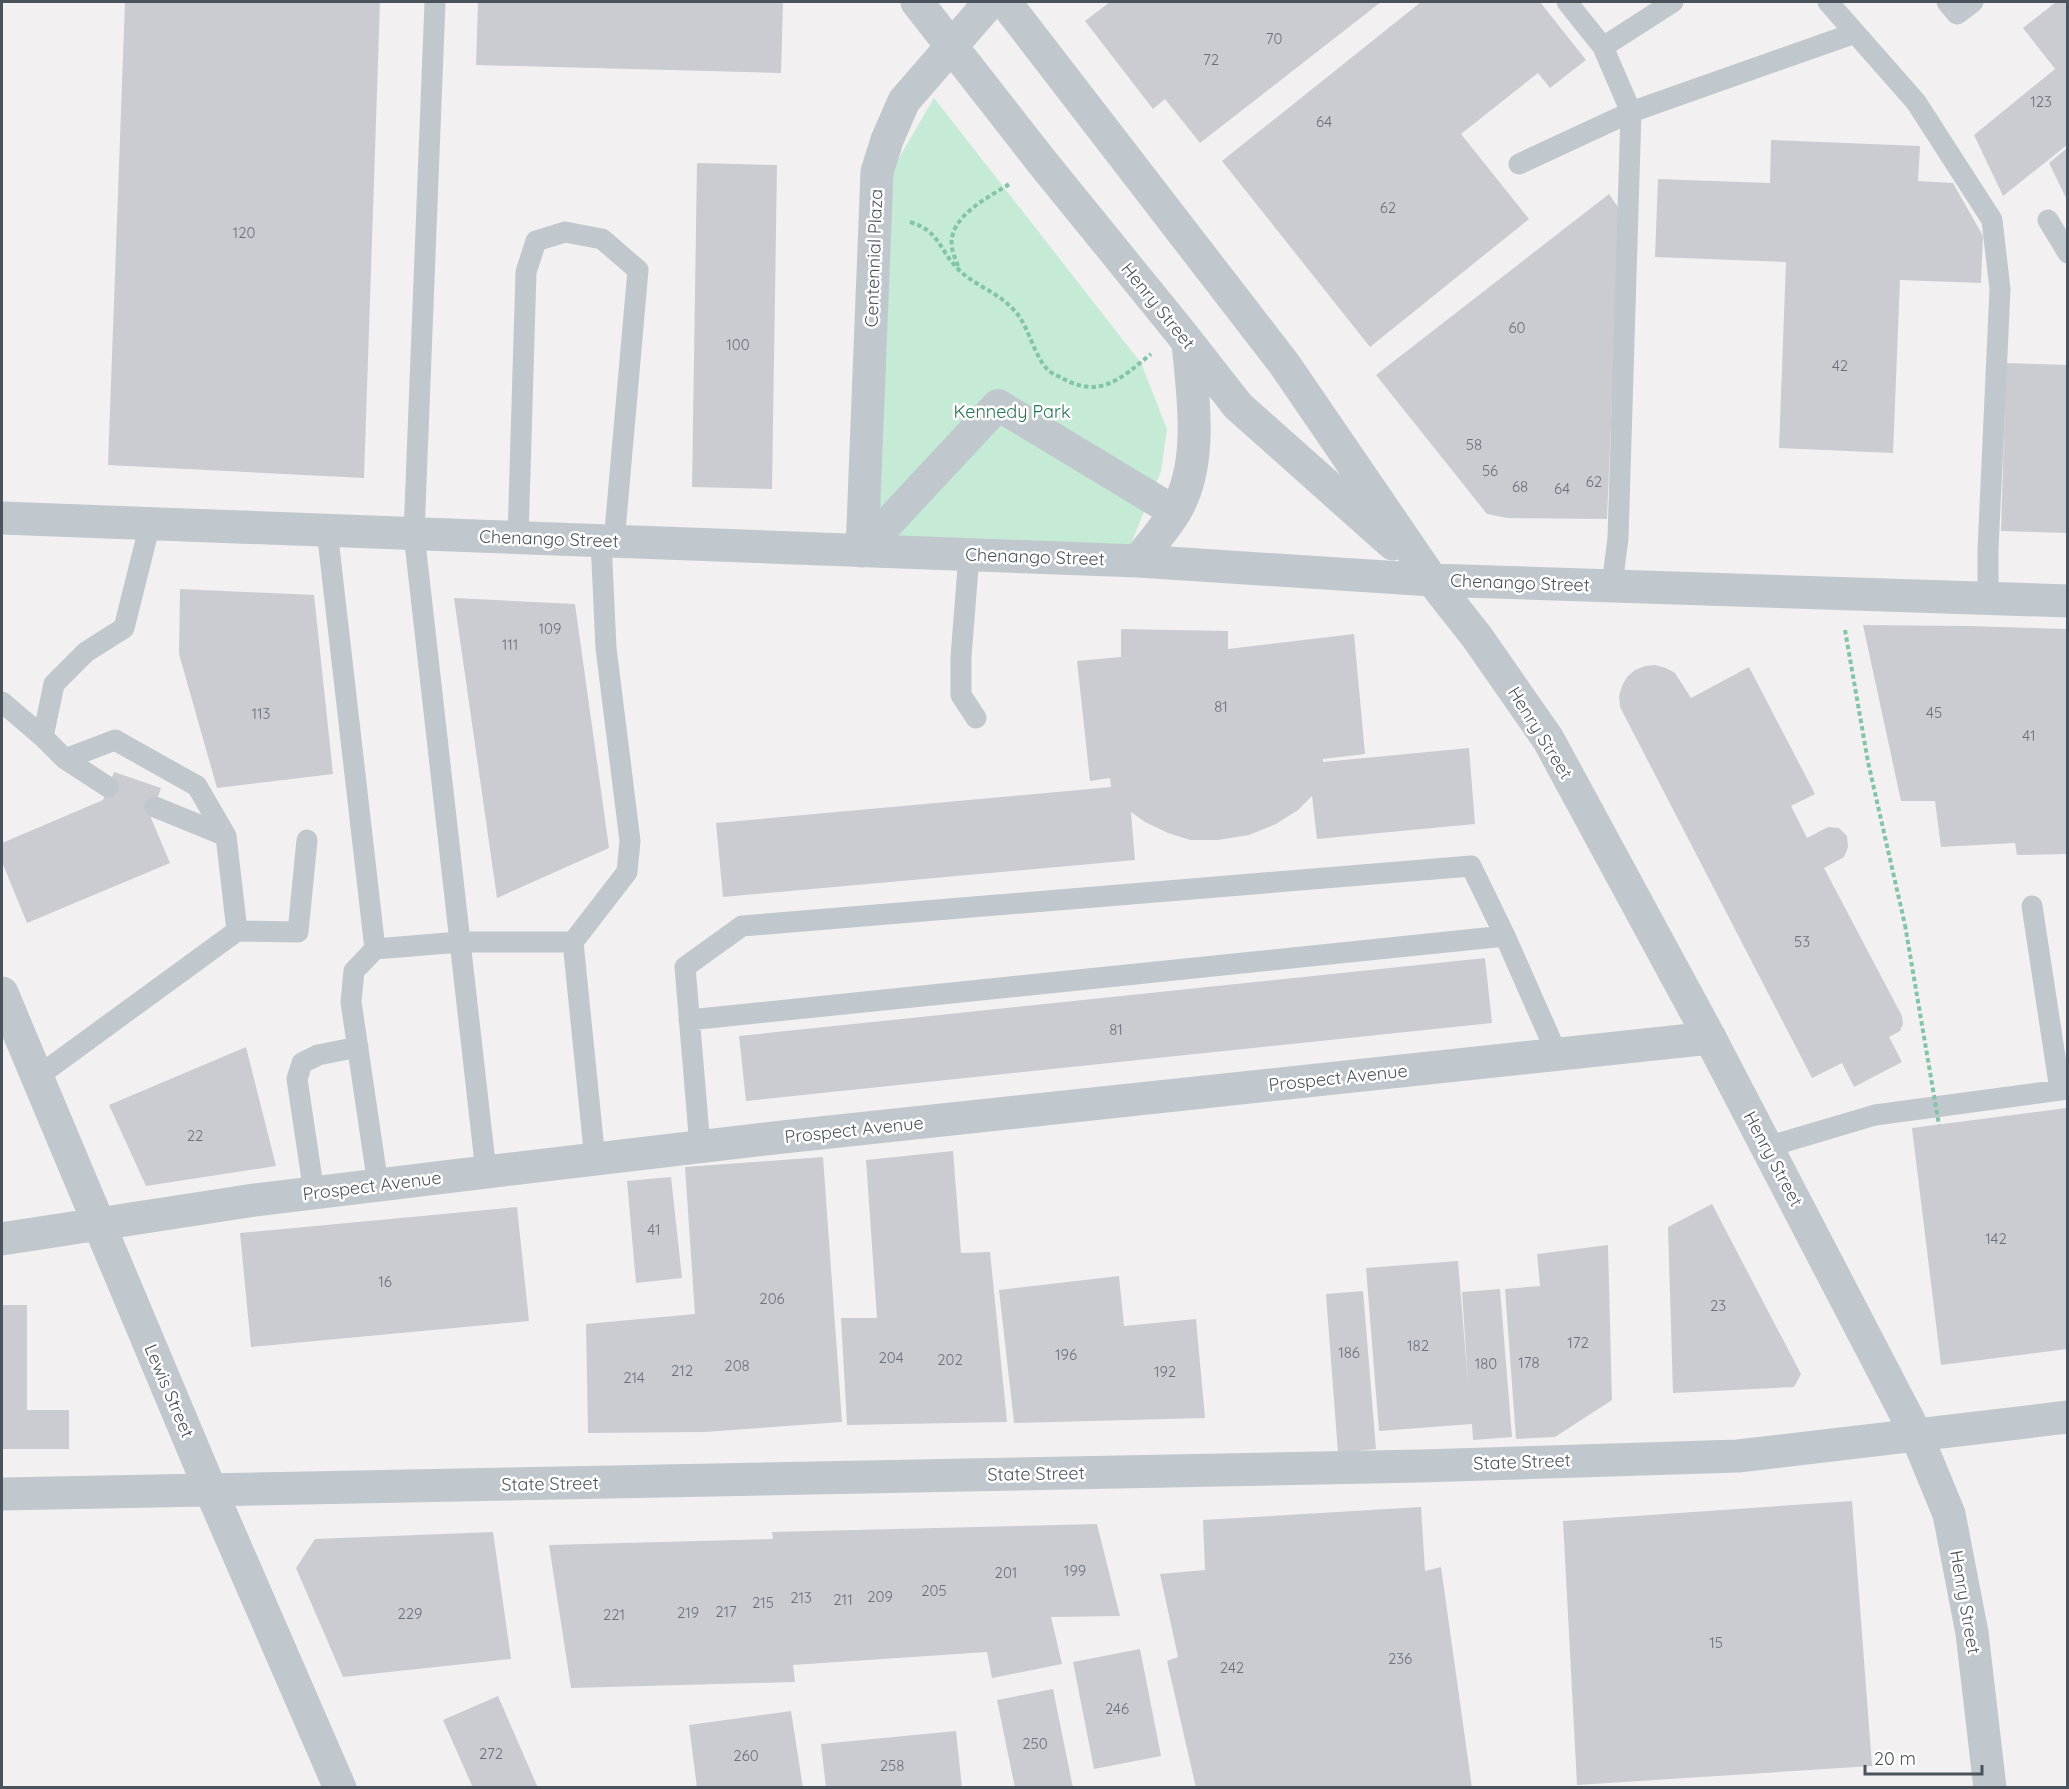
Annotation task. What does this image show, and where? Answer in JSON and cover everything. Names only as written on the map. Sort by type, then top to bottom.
[{"type":"street","name":"Henry Street","points":[[917,2],[1238,406],[1432,580]]},
{"type":"street","name":"Centennial Plaza","points":[[862,551],[877,172],[887,140],[904,101],[990,2]]},
{"type":"street","name":"Henry Street","points":[[1005,2],[1285,365],[1432,580],[1477,637],[1548,739],[1710,1038],[1916,1434],[1949,1514],[1972,1633],[1990,1788]]},
{"type":"street","points":[[1138,561],[1175,512],[1189,476],[1195,420],[1184,337]]},
{"type":"street","points":[[862,551],[998,405],[1175,512]]},
{"type":"street","name":"Chenango Street","points":[[2,518],[1138,561],[1432,580],[2067,601]]},
{"type":"street","name":"Lewis Street","points":[[2,993],[211,1491],[340,1788]]},
{"type":"street","name":"Prospect Avenue","points":[[2,1239],[314,1193],[486,1172],[1710,1038]]},
{"type":"street","name":"State Street","points":[[2,1494],[1421,1466],[1738,1456],[2067,1417]]},
{"type":"lane","points":[[435,2],[414,534],[486,1172]]},
{"type":"lane","points":[[1567,2],[1603,47],[1631,112],[1617,538],[1612,586]]},
{"type":"lane","points":[[1603,47],[1673,2]]},
{"type":"lane","points":[[1828,2],[1916,102],[1992,220],[2000,289],[1988,598]]},
{"type":"lane","points":[[1947,2],[1957,14],[1973,2]]},
{"type":"lane","points":[[1519,164],[1631,112],[1855,33]]},
{"type":"lane","points":[[2048,220],[2067,253]]},
{"type":"lane","points":[[518,538],[526,272],[536,242],[565,232],[602,239],[638,270],[607,541],[606,648],[630,841],[627,872],[573,942],[595,1160]]},
{"type":"lane","points":[[43,737],[54,684],[86,652],[124,628],[150,524]]},
{"type":"lane","points":[[327,531],[375,949]]},
{"type":"lane","points":[[969,555],[961,657],[961,695],[976,718]]},
{"type":"lane","points":[[2,702],[66,759],[108,787]]},
{"type":"lane","points":[[66,759],[115,740],[196,786],[226,836],[237,931]]},
{"type":"lane","points":[[154,807],[226,836]]},
{"type":"lane","points":[[37,1077],[237,931],[298,932],[307,840]]},
{"type":"lane","points":[[700,1147],[685,967],[742,926],[1471,866],[1557,1054]]},
{"type":"lane","points":[[1767,1147],[1875,1115],[2064,1089],[2032,906]]},
{"type":"lane","points":[[689,1020],[1505,936]]},
{"type":"lane","points":[[378,1185],[351,1002],[354,971],[375,949],[460,942],[573,942]]},
{"type":"lane","points":[[314,1193],[297,1079],[302,1063],[318,1055],[358,1047]]},
{"type":"path","points":[[958,270],[951,246],[956,227],[965,214],[1042,162]]},
{"type":"path","points":[[875,223],[912,222],[928,231],[940,241],[958,270],[1000,297],[1015,311],[1047,370],[1072,384],[1093,388],[1115,382],[1184,337]]},
{"type":"path","points":[[1839,593],[1868,762],[1905,925],[1939,1125]]},
{"type":"green space","name":"Kennedy Park","points":[[934,98],[1141,363],[1167,429],[1161,471],[1130,546],[873,541],[893,168]]},
{"type":"building","points":[[125,2],[380,2],[364,478],[108,465]]},
{"type":"building","points":[[478,2],[783,2],[781,73],[476,65]]},
{"type":"building","points":[[1110,2],[1381,2],[1200,143],[1165,99],[1153,109],[1085,21]]},
{"type":"building","points":[[1421,2],[1540,2],[1586,60],[1550,88],[1538,73],[1461,134],[1529,219],[1370,347],[1222,161]]},
{"type":"building","points":[[2056,2],[2067,2],[2067,145],[2003,196],[1974,135],[2055,69],[2023,28]]},
{"type":"building","points":[[1771,140],[1920,146],[1918,181],[1953,183],[1983,236],[1981,283],[1900,280],[1893,453],[1779,448],[1786,262],[1655,257],[1658,179],[1770,183]]},
{"type":"building","points":[[2067,148],[2067,200],[2049,163]]},
{"type":"building","points":[[697,163],[777,165],[772,489],[692,487]]},
{"type":"building","points":[[1609,194],[1620,210],[1607,519],[1507,518],[1487,514],[1376,375]]},
{"type":"building","points":[[2006,363],[2067,365],[2067,533],[2001,531]]},
{"type":"building","points":[[180,589],[314,595],[333,774],[217,788],[179,654]]},
{"type":"building","points":[[454,598],[575,604],[609,848],[497,898]]},
{"type":"building","points":[[1863,625],[2067,629],[2067,854],[2017,855],[2015,843],[1941,847],[1935,801],[1901,801]]},
{"type":"building","points":[[1121,629],[1228,631],[1228,649],[1354,634],[1365,754],[1323,759],[1323,762],[1469,748],[1475,824],[1317,839],[1312,796],[1298,810],[1276,824],[1249,835],[1218,840],[1190,840],[1168,833],[1131,812],[1135,860],[723,897],[716,823],[1111,787],[1110,778],[1090,781],[1077,661],[1121,657]]},
{"type":"building","points":[[1655,665],[1675,673],[1691,698],[1749,667],[1815,794],[1791,806],[1807,838],[1828,827],[1839,828],[1847,836],[1848,847],[1844,857],[1824,868],[1902,1016],[1903,1024],[1900,1031],[1889,1037],[1902,1062],[1854,1087],[1842,1063],[1812,1078],[1620,707],[1619,696],[1627,677],[1635,670]]},
{"type":"building","points":[[114,772],[161,788],[151,818],[170,863],[27,923],[2,862],[2,843],[103,800]]},
{"type":"building","points":[[1485,958],[1492,1023],[746,1101],[739,1036]]},
{"type":"building","points":[[246,1047],[276,1166],[146,1186],[109,1105]]},
{"type":"building","points":[[2067,1108],[2067,1349],[1941,1365],[1912,1128]]},
{"type":"building","points":[[953,1151],[961,1253],[990,1252],[1007,1422],[847,1425],[841,1318],[877,1318],[866,1160]]},
{"type":"building","points":[[823,1157],[842,1422],[704,1432],[588,1433],[586,1324],[695,1314],[685,1167]]},
{"type":"building","points":[[671,1177],[682,1278],[636,1283],[627,1181]]},
{"type":"building","points":[[1712,1204],[1801,1374],[1794,1387],[1673,1393],[1668,1227]]},
{"type":"building","points":[[517,1207],[529,1321],[251,1347],[240,1233]]},
{"type":"building","points":[[1608,1245],[1612,1400],[1555,1437],[1516,1439],[1505,1289],[1540,1286],[1537,1254]]},
{"type":"building","points":[[1458,1261],[1468,1383],[1462,1292],[1500,1289],[1512,1437],[1473,1440],[1472,1424],[1379,1431],[1366,1268]]},
{"type":"building","points":[[1119,1276],[1124,1326],[1196,1319],[1205,1418],[1014,1423],[999,1290]]},
{"type":"building","points":[[1363,1291],[1376,1449],[1338,1453],[1326,1294]]},
{"type":"building","points":[[2,1305],[27,1305],[27,1410],[69,1410],[69,1449],[2,1449]]},
{"type":"building","points":[[1852,1501],[1872,1766],[1577,1785],[1563,1521]]},
{"type":"building","points":[[1421,1507],[1425,1571],[1441,1567],[1472,1788],[1196,1788],[1167,1661],[1178,1657],[1160,1574],[1205,1570],[1203,1520]]},
{"type":"building","points":[[1097,1524],[1120,1616],[1051,1617],[1062,1664],[992,1678],[987,1652],[793,1665],[795,1682],[571,1688],[549,1545],[773,1539],[772,1532]]},
{"type":"building","points":[[493,1532],[511,1659],[343,1677],[296,1568],[315,1539]]},
{"type":"building","points":[[1140,1649],[1161,1756],[1094,1769],[1073,1662]]},
{"type":"building","points":[[1053,1689],[1073,1788],[1015,1788],[997,1700]]},
{"type":"building","points":[[498,1696],[538,1788],[473,1788],[443,1720]]},
{"type":"building","points":[[791,1711],[803,1788],[697,1788],[689,1725]]},
{"type":"building","points":[[956,1731],[962,1788],[826,1788],[821,1744]]}]
